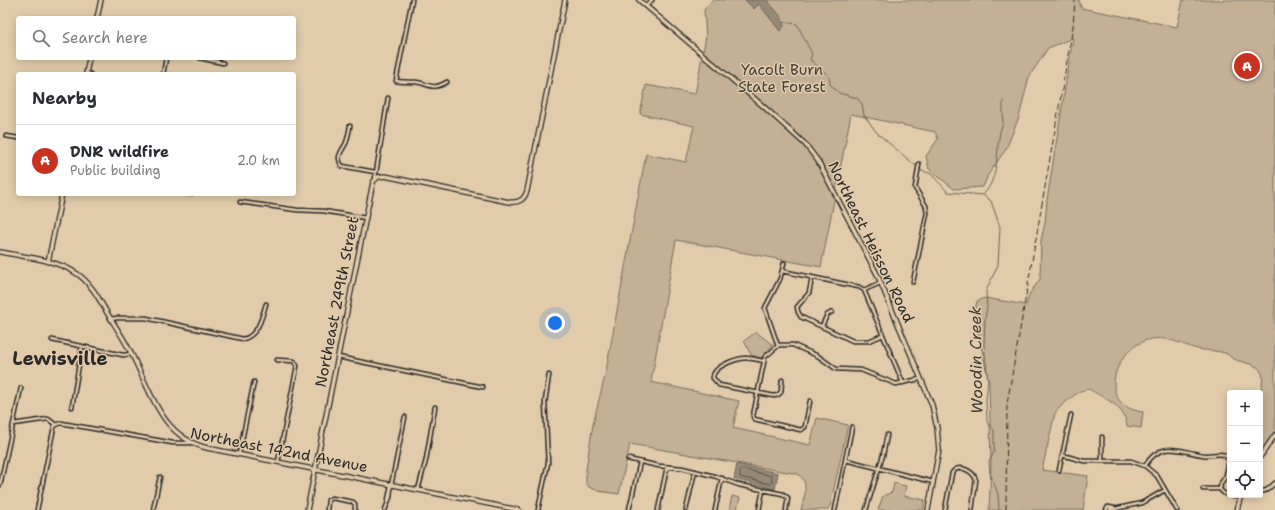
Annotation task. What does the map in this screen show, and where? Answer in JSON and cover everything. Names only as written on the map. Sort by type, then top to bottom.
[{"type":"street","points":[[97,16],[101,0]]},
{"type":"street","points":[[412,0],[396,81],[417,82],[431,87],[436,87],[447,82]]},
{"type":"street","points":[[375,180],[385,176],[509,202],[522,200],[527,191],[565,0]]},
{"type":"street","name":"Northeast Heisson Road","points":[[639,0],[805,144],[818,161],[880,283],[932,405],[939,439],[938,460],[928,510]]},
{"type":"street","points":[[646,6],[652,0]]},
{"type":"street","points":[[87,72],[89,60]]},
{"type":"street","points":[[163,72],[166,60]]},
{"type":"street","points":[[209,60],[223,63]]},
{"type":"street","name":"Northeast 249th Street","points":[[307,510],[375,180],[375,172],[388,98]]},
{"type":"street","points":[[350,126],[347,141],[339,155],[339,162],[342,166],[375,172]]},
{"type":"street","points":[[6,136],[16,138]]},
{"type":"street","points":[[913,282],[927,213],[926,206],[915,188],[919,164]]},
{"type":"street","points":[[49,262],[62,196]]},
{"type":"street","points":[[240,202],[297,210],[323,211],[366,218]]},
{"type":"street","points":[[0,252],[49,262],[67,268],[84,280],[94,291],[131,354],[161,415],[174,431],[190,443]]},
{"type":"street","points":[[778,346],[765,308],[782,271],[784,263]]},
{"type":"street","points":[[782,271],[859,287],[864,290],[903,384]]},
{"type":"street","points":[[812,278],[809,293],[800,302],[797,309],[800,316],[853,341],[869,341],[883,335]]},
{"type":"street","points":[[864,290],[880,283]]},
{"type":"street","points":[[111,319],[146,318],[243,339],[250,336],[256,329],[266,304]]},
{"type":"street","points":[[822,326],[827,315],[832,312]]},
{"type":"street","points":[[52,340],[123,355],[131,354]]},
{"type":"street","points":[[810,401],[805,427],[800,430],[754,419],[753,416],[764,361],[768,353],[778,346],[785,344],[793,345],[816,355],[836,369],[862,370],[896,384],[903,384],[920,379]]},
{"type":"street","points":[[72,407],[82,346]]},
{"type":"street","points":[[338,357],[484,387]]},
{"type":"street","points":[[764,361],[743,358],[717,369],[713,374],[714,381],[719,385],[758,393],[778,395],[782,390],[782,380]]},
{"type":"street","points":[[277,360],[294,361],[296,366],[278,462]]},
{"type":"street","points":[[538,510],[548,463],[545,402],[549,375]]},
{"type":"street","points":[[240,454],[254,382]]},
{"type":"street","points":[[0,485],[21,388]]},
{"type":"street","points":[[418,490],[426,460],[435,406]]},
{"type":"street","points":[[1059,470],[1071,415]]},
{"type":"street","points":[[385,510],[405,417]]},
{"type":"street","name":"Northeast 142nd Avenue","points":[[13,424],[48,419],[56,425],[61,424],[173,443],[190,443],[315,470],[519,510]]},
{"type":"street","points":[[37,510],[54,427],[56,425]]},
{"type":"street","points":[[835,510],[852,427]]},
{"type":"street","points":[[866,510],[886,435]]},
{"type":"street","points":[[1263,453],[1275,435]]},
{"type":"street","points":[[1102,437],[1102,461]]},
{"type":"street","points":[[1145,466],[1155,454],[1169,449],[1204,455],[1216,453],[1228,457],[1229,461],[1226,474],[1221,483],[1220,489],[1224,494],[1227,494]]},
{"type":"street","points":[[1062,456],[1084,461],[1131,462],[1145,466],[1157,476],[1177,510]]},
{"type":"street","points":[[628,459],[694,471],[722,478],[739,485],[783,494],[787,497],[786,510]]},
{"type":"street","points":[[846,460],[934,482]]},
{"type":"street","points":[[629,510],[640,462]]},
{"type":"street","points":[[658,510],[667,467]]},
{"type":"street","points":[[945,510],[954,470],[960,469],[968,471],[976,478],[972,510]]},
{"type":"street","points":[[686,510],[694,471]]},
{"type":"street","points":[[153,510],[160,477]]},
{"type":"street","points":[[715,510],[722,478]]},
{"type":"street","points":[[1263,491],[1267,490],[1275,483]]},
{"type":"street","points":[[1203,489],[1220,489]]},
{"type":"street","points":[[759,510],[763,490]]},
{"type":"street","points":[[1110,510],[1142,502],[1165,490]]},
{"type":"street","points":[[327,510],[328,499],[332,498],[355,503],[355,510]]},
{"type":"street","points":[[1237,510],[1240,498]]},
{"type":"street","points":[[1106,510],[1109,507],[1114,508]]},
{"type":"green space","name":"Yacolt Burn State Forest","points":[[712,0],[1079,0],[1081,8],[1177,27],[1183,0],[1275,0],[1275,433],[1263,451],[1263,390],[1261,390],[1263,380],[1262,374],[1257,367],[1238,361],[1227,354],[1216,351],[1197,349],[1167,339],[1147,340],[1135,346],[1125,355],[1118,366],[1115,378],[1115,389],[1119,400],[1128,408],[1143,412],[1141,428],[1127,426],[1122,413],[1113,403],[1089,389],[1080,391],[1062,405],[1055,413],[1042,470],[1088,476],[1083,510],[989,510],[991,465],[989,383],[977,328],[975,310],[977,301],[985,298],[1026,305],[1030,293],[1040,279],[1041,240],[1045,223],[1047,200],[1073,38],[1048,48],[1029,77],[1019,117],[1006,149],[988,175],[983,187],[954,189],[929,169],[926,156],[938,139],[935,132],[851,114],[821,267],[676,240],[651,382],[739,401],[733,428],[810,445],[817,418],[848,425],[830,506],[827,510],[801,510],[805,495],[805,486],[802,478],[798,474],[630,444],[619,494],[598,491],[589,487],[586,483],[586,469],[593,424],[605,376],[646,154],[686,162],[694,126],[640,114],[646,85],[695,94],[706,36],[704,10]]},
{"type":"green space","points":[[756,332],[773,345],[761,358],[751,355],[744,341]]},
{"type":"green space","points":[[894,483],[906,486],[904,496],[925,500],[923,510],[878,510],[883,496],[892,492]]},
{"type":"green space","points":[[732,496],[740,498],[737,509],[739,510],[729,510]]},
{"type":"water","points":[[745,0],[767,0],[782,18],[784,26],[780,31],[759,4],[754,9]]},
{"type":"water","points":[[737,464],[778,473],[775,489],[734,479]]},
{"type":"waterway","name":"Woodin Creek","points":[[783,22],[797,24],[812,54],[810,60],[828,75],[830,84],[839,93],[857,98],[862,104],[864,115],[877,133],[922,171],[930,173],[948,192],[983,195],[991,201],[1000,227],[998,265],[986,291],[987,308],[984,344],[988,381],[986,399],[987,422],[994,430],[994,452],[989,462],[990,473],[998,494],[999,510]]},
{"type":"waterway","points":[[984,194],[995,173],[1000,132],[1003,122],[1003,101]]},
{"type":"railway","points":[[1006,510],[1007,404],[1073,27],[1075,0]]},
{"type":"place","name":"DNR wildfire","points":[[1247,66]]},
{"type":"district","name":"Lewisville","points":[[60,358]]}]
